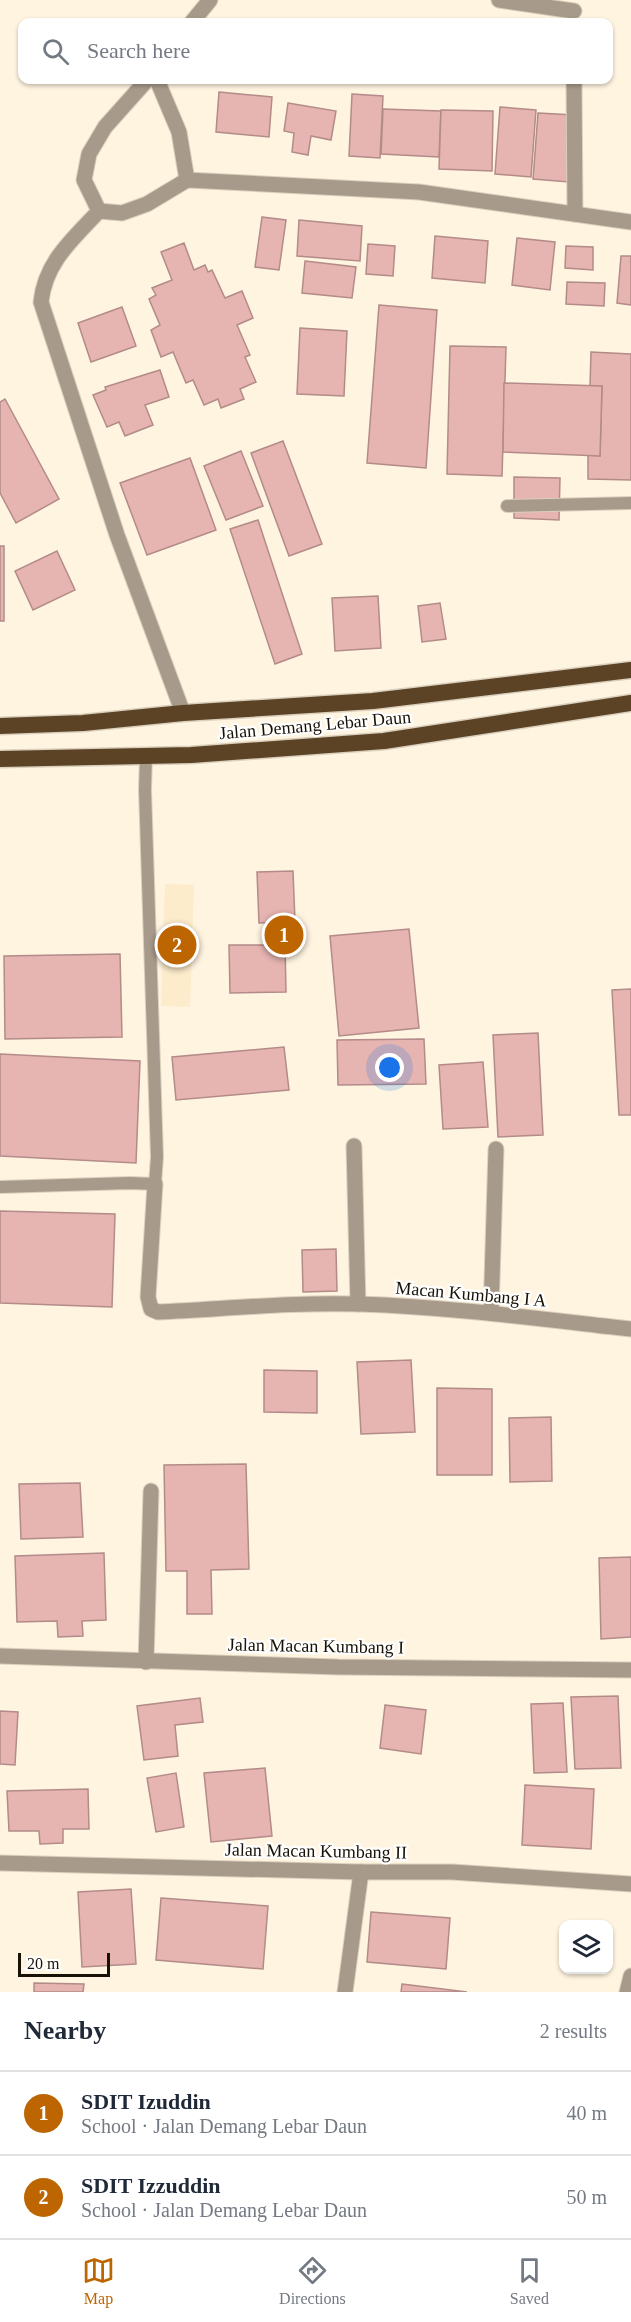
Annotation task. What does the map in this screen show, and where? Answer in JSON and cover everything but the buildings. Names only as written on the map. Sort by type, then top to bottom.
[{"type":"highway","name":"Jalan Demang Lebar Daun","points":[[0,726],[82,723],[183,713],[373,701],[631,669]]},
{"type":"highway","name":"Jalan Demang Lebar Daun","points":[[0,759],[146,756],[384,741],[631,703]]},
{"type":"street","points":[[195,18],[210,0]]},
{"type":"street","points":[[499,0],[574,11]]},
{"type":"street","points":[[99,211],[84,180],[89,154],[105,127],[143,84]]},
{"type":"street","points":[[159,84],[179,132],[187,180]]},
{"type":"street","points":[[574,84],[576,214]]},
{"type":"street","points":[[99,211],[122,213],[147,204],[187,180],[241,181],[419,192],[631,222]]},
{"type":"street","points":[[99,211],[63,250],[49,269],[42,285],[41,302],[117,535],[183,713]]},
{"type":"street","points":[[354,1146],[358,1304]]},
{"type":"street","points":[[490,1313],[496,1149]]},
{"type":"street","name":"Macan Kumbang I A","points":[[155,1184],[148,1298],[151,1309],[158,1312],[358,1304],[490,1313],[631,1329]]},
{"type":"street","points":[[146,1662],[151,1491]]},
{"type":"street","name":"Jalan Macan Kumbang I","points":[[0,1656],[146,1662],[631,1670]]},
{"type":"street","name":"Jalan Macan Kumbang II","points":[[0,1863],[361,1872],[452,1872],[631,1884]]},
{"type":"street","points":[[345,1992],[361,1872]]},
{"type":"street","points":[[627,1992],[631,1976]]},
{"type":"lane","points":[[507,506],[631,503]]},
{"type":"lane","points":[[0,1187],[155,1184],[157,1156],[145,802],[146,756]]},
{"type":"shaded area","points":[[165,884],[194,885],[190,1007],[161,1006]]},
{"type":"place","name":"SDIT Izuddin","points":[[284,935]]},
{"type":"place","name":"SDIT Izzuddin","points":[[177,945]]}]
